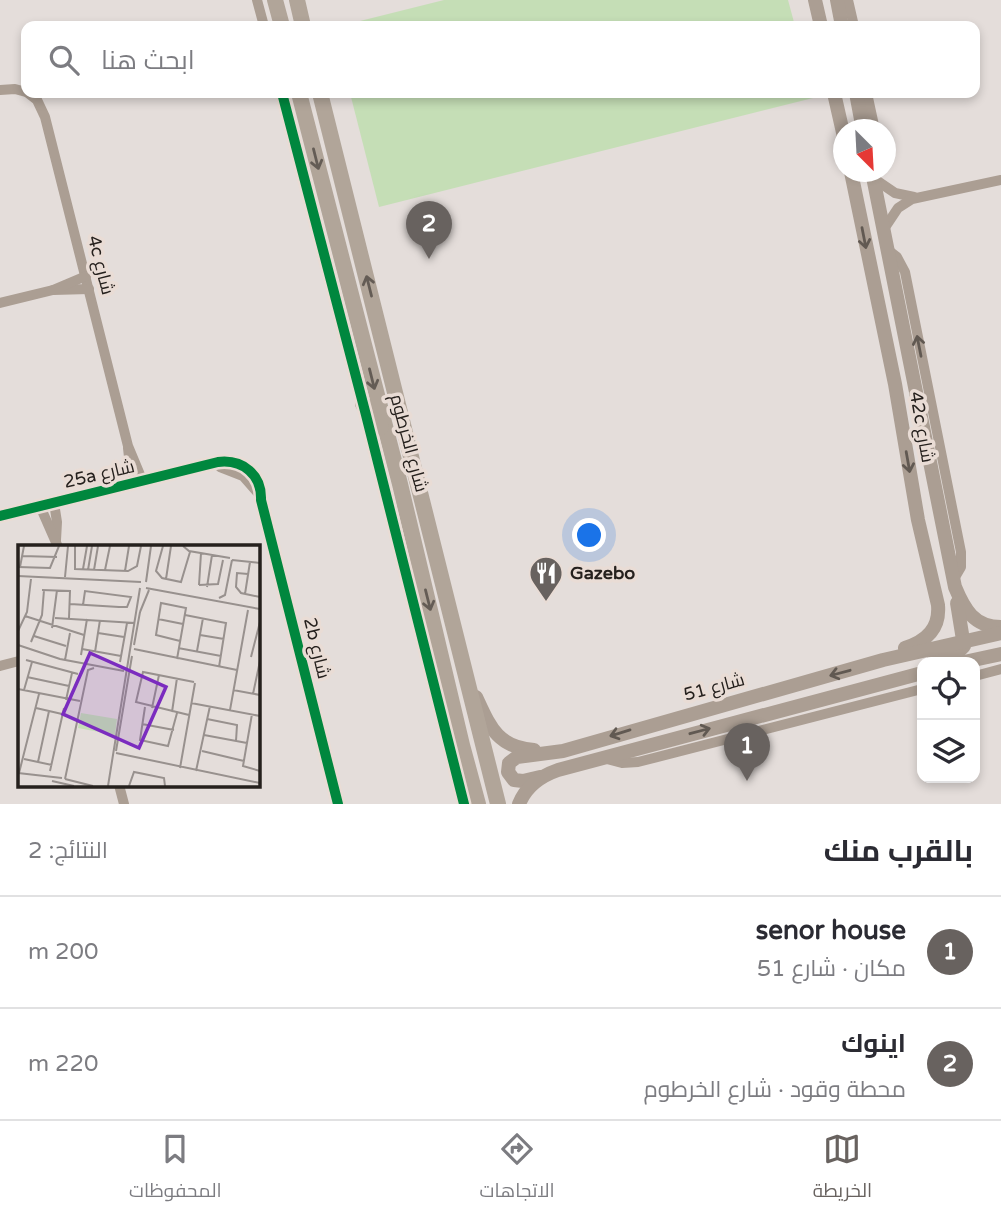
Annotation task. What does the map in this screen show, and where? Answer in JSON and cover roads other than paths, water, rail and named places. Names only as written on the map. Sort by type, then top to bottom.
[{"type":"main road","points":[[275,0],[281,21]]},
{"type":"main road","points":[[297,0],[302,21]]},
{"type":"main road","name":"شارع الخرطوم","points":[[300,98],[400,484],[478,804]]},
{"type":"main road","name":"شارع الخرطوم","points":[[321,98],[498,804]]},
{"type":"main road","points":[[363,404],[386,433]]},
{"type":"main road","points":[[400,484],[419,480]]},
{"type":"street","points":[[257,0],[263,21]]},
{"type":"street","points":[[815,0],[820,21]]},
{"type":"street","points":[[836,0],[841,21]]},
{"type":"street","points":[[848,0],[853,21]]},
{"type":"street","points":[[0,90],[21,91]]},
{"type":"street","name":"4c شارع","points":[[32,98],[46,117],[128,446],[129,465],[138,483]]},
{"type":"street","points":[[283,98],[464,804]]},
{"type":"street","points":[[835,98],[840,119]]},
{"type":"street","points":[[857,98],[861,119]]},
{"type":"street","points":[[868,98],[873,119]]},
{"type":"street","points":[[884,229],[898,208],[921,197],[1001,180]]},
{"type":"street","name":"42c شارع","points":[[853,182],[895,384],[918,520],[938,605],[938,619],[927,638],[892,652],[883,660]]},
{"type":"street","name":"42c شارع","points":[[874,182],[954,583],[972,618],[982,624],[1001,627]]},
{"type":"street","points":[[882,182],[895,193],[921,197]]},
{"type":"street","points":[[888,250],[897,257],[905,272],[961,552],[961,567],[954,583],[965,640],[958,654],[948,657]]},
{"type":"street","points":[[0,303],[53,290],[86,276]]},
{"type":"street","points":[[53,290],[89,289]]},
{"type":"street","name":"25a شارع","points":[[0,516],[207,467],[218,462],[242,465],[248,474]]},
{"type":"street","name":"2b شارع","points":[[248,474],[259,485],[338,804]]},
{"type":"street","points":[[54,503],[57,543]]},
{"type":"street","points":[[40,506],[57,543]]},
{"type":"street","points":[[918,520],[923,525],[931,546],[938,549],[947,542]]},
{"type":"street","name":"شارع 51","points":[[470,685],[492,730],[504,741],[522,749],[563,751],[883,660],[1001,633]]},
{"type":"street","points":[[980,659],[1001,654]]},
{"type":"street","points":[[0,666],[18,661]]},
{"type":"street","points":[[842,694],[860,680],[917,665]]},
{"type":"street","points":[[980,675],[1001,669]]},
{"type":"street","points":[[563,751],[517,757],[509,763],[508,772],[514,780],[540,777],[600,757],[917,674]]},
{"type":"street","points":[[600,757],[622,763],[638,762],[917,690]]},
{"type":"street","points":[[519,804],[528,789],[540,777]]},
{"type":"street","points":[[119,786],[124,804]]},
{"type":"place","name":"اينوك","points":[[429,259]]},
{"type":"place","name":"Gazebo","points":[[546,603]]},
{"type":"place","name":"senor house","points":[[747,781]]}]
